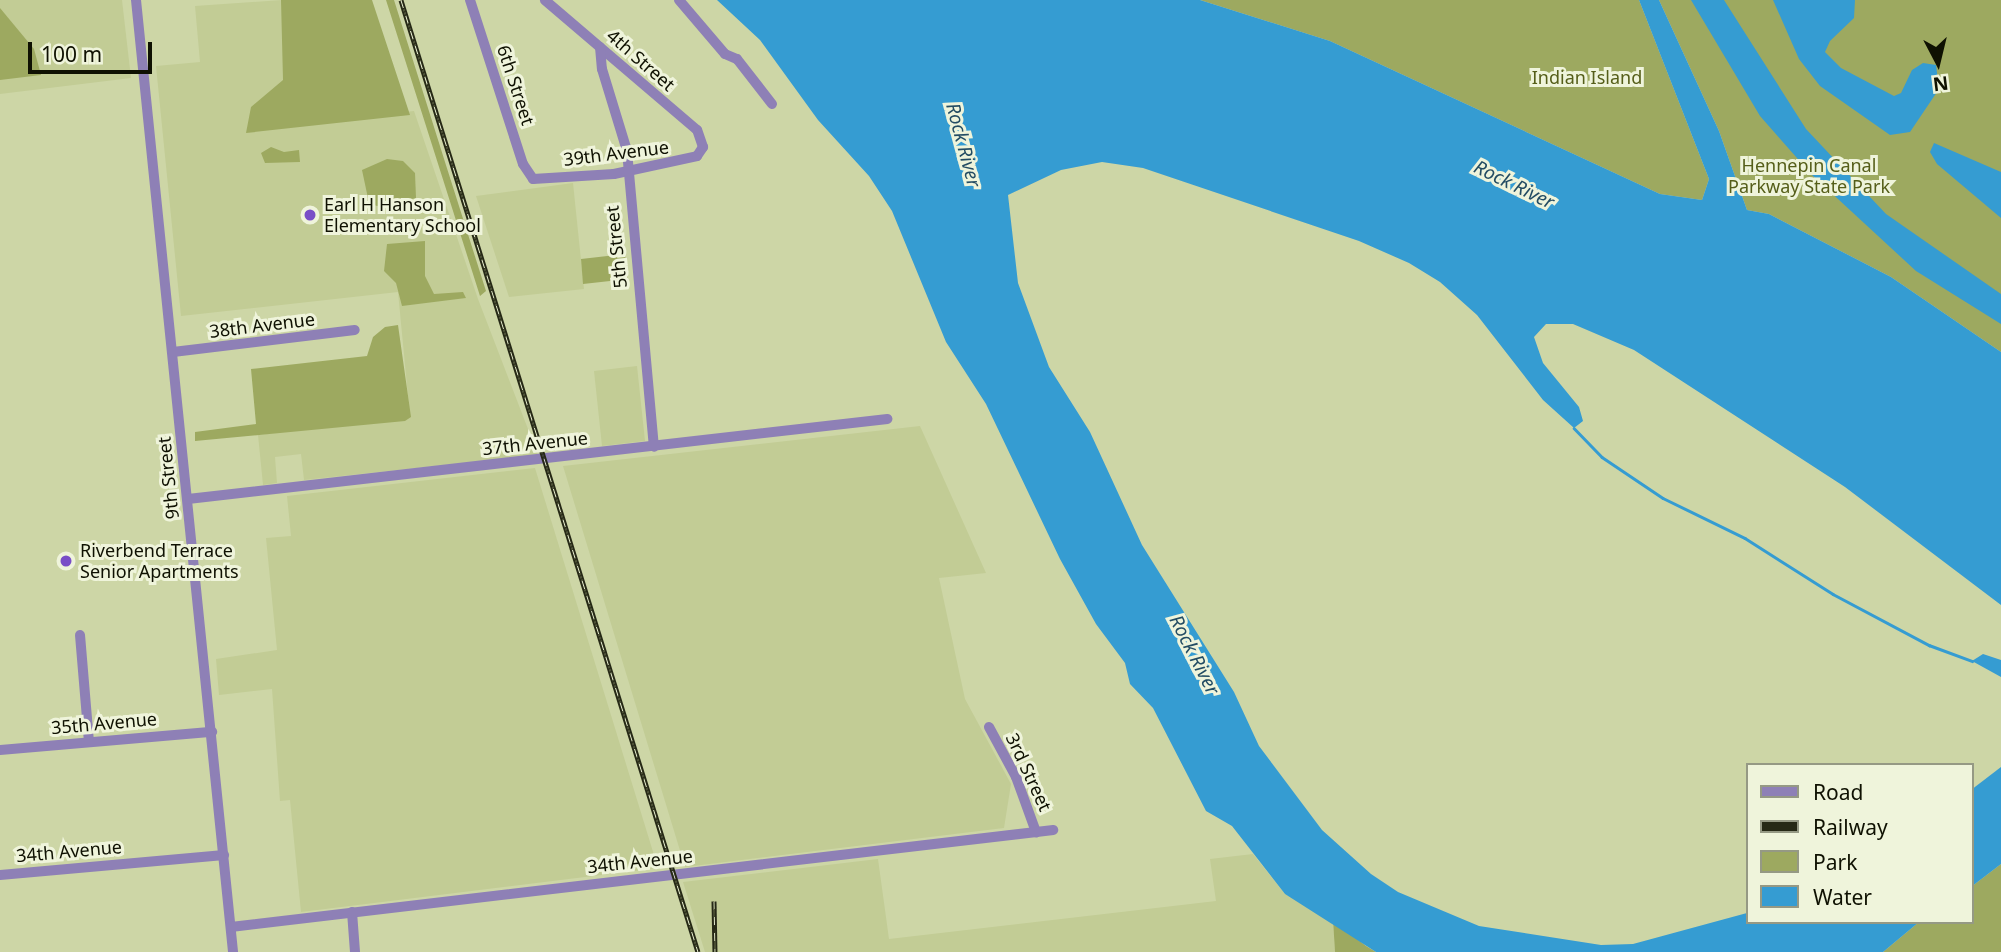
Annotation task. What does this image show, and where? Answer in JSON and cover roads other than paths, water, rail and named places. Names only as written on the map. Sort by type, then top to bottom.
[{"type":"street","name":"9th Street","points":[[136,0],[233,952]]},
{"type":"street","name":"6th Street","points":[[470,0],[523,164],[533,179]]},
{"type":"street","name":"4th Street","points":[[545,0],[697,130],[701,152]]},
{"type":"street","points":[[679,0],[725,54],[737,59],[772,104]]},
{"type":"street","name":"5th Street","points":[[600,47],[602,69],[627,150],[654,447]]},
{"type":"street","name":"39th Avenue","points":[[533,179],[628,172],[684,162],[701,152]]},
{"type":"street","name":"38th Avenue","points":[[173,352],[355,330]]},
{"type":"street","name":"37th Avenue","points":[[188,499],[887,419]]},
{"type":"street","points":[[80,635],[89,742]]},
{"type":"street","name":"3rd Street","points":[[989,727],[1016,777],[1036,832]]},
{"type":"street","name":"35th Avenue","points":[[0,750],[212,732]]},
{"type":"street","name":"34th Avenue","points":[[230,927],[1053,830]]},
{"type":"street","name":"34th Avenue","points":[[0,875],[224,855]]},
{"type":"street","points":[[352,912],[355,952]]},
{"type":"water","name":"Rock River","points":[[717,0],[1200,0],[1330,41],[1660,194],[1702,200],[1709,179],[1639,0],[1659,0],[1719,131],[1747,210],[1769,214],[1891,277],[2001,352],[2001,605],[1845,487],[1634,350],[1573,324],[1546,324],[1534,337],[1543,363],[1579,407],[1583,421],[1574,428],[1543,400],[1477,315],[1440,282],[1409,263],[1359,241],[1143,168],[1102,162],[1061,170],[1008,195],[1018,283],[1049,367],[1090,432],[1142,545],[1234,692],[1259,746],[1322,830],[1371,874],[1398,892],[1479,926],[1601,945],[1633,944],[1745,914],[1745,924],[1917,924],[1883,952],[1376,952],[1285,894],[1232,826],[1206,811],[1153,708],[1130,684],[1125,663],[1096,624],[1060,559],[986,404],[946,342],[892,211],[869,176],[818,120],[760,40]]},
{"type":"water","points":[[1691,0],[1724,0],[1806,129],[1886,214],[2001,294],[2001,324],[1916,271],[1812,175],[1760,116]]},
{"type":"water","points":[[1773,0],[1855,0],[1854,18],[1830,41],[1825,52],[1841,68],[1894,96],[1901,93],[1912,70],[1923,63],[1936,65],[1939,89],[1910,132],[1890,135],[1820,86],[1799,59]]},
{"type":"water","points":[[1934,143],[2001,172],[2001,218],[1937,164],[1930,152]]},
{"type":"water","points":[[1983,654],[2001,660],[2001,677],[1972,661]]},
{"type":"water","points":[[2001,767],[2001,864],[1973,885],[1973,788]]},
{"type":"waterway","points":[[1574,428],[1602,457],[1663,498],[1745,538],[1833,594],[1929,645],[1972,661]]},
{"type":"railway","points":[[401,0],[698,952]]},
{"type":"railway","points":[[714,901],[715,952]]},
{"type":"place","name":"Earl H Hanson Elementary School","points":[[310,215]]},
{"type":"place","name":"Riverbend Terrace Senior Apartments","points":[[66,561]]},
{"type":"park label","name":"Indian Island","points":[[1587,77]]},
{"type":"park label","name":"Hennepin Canal Parkway State Park","points":[[1809,176]]}]
